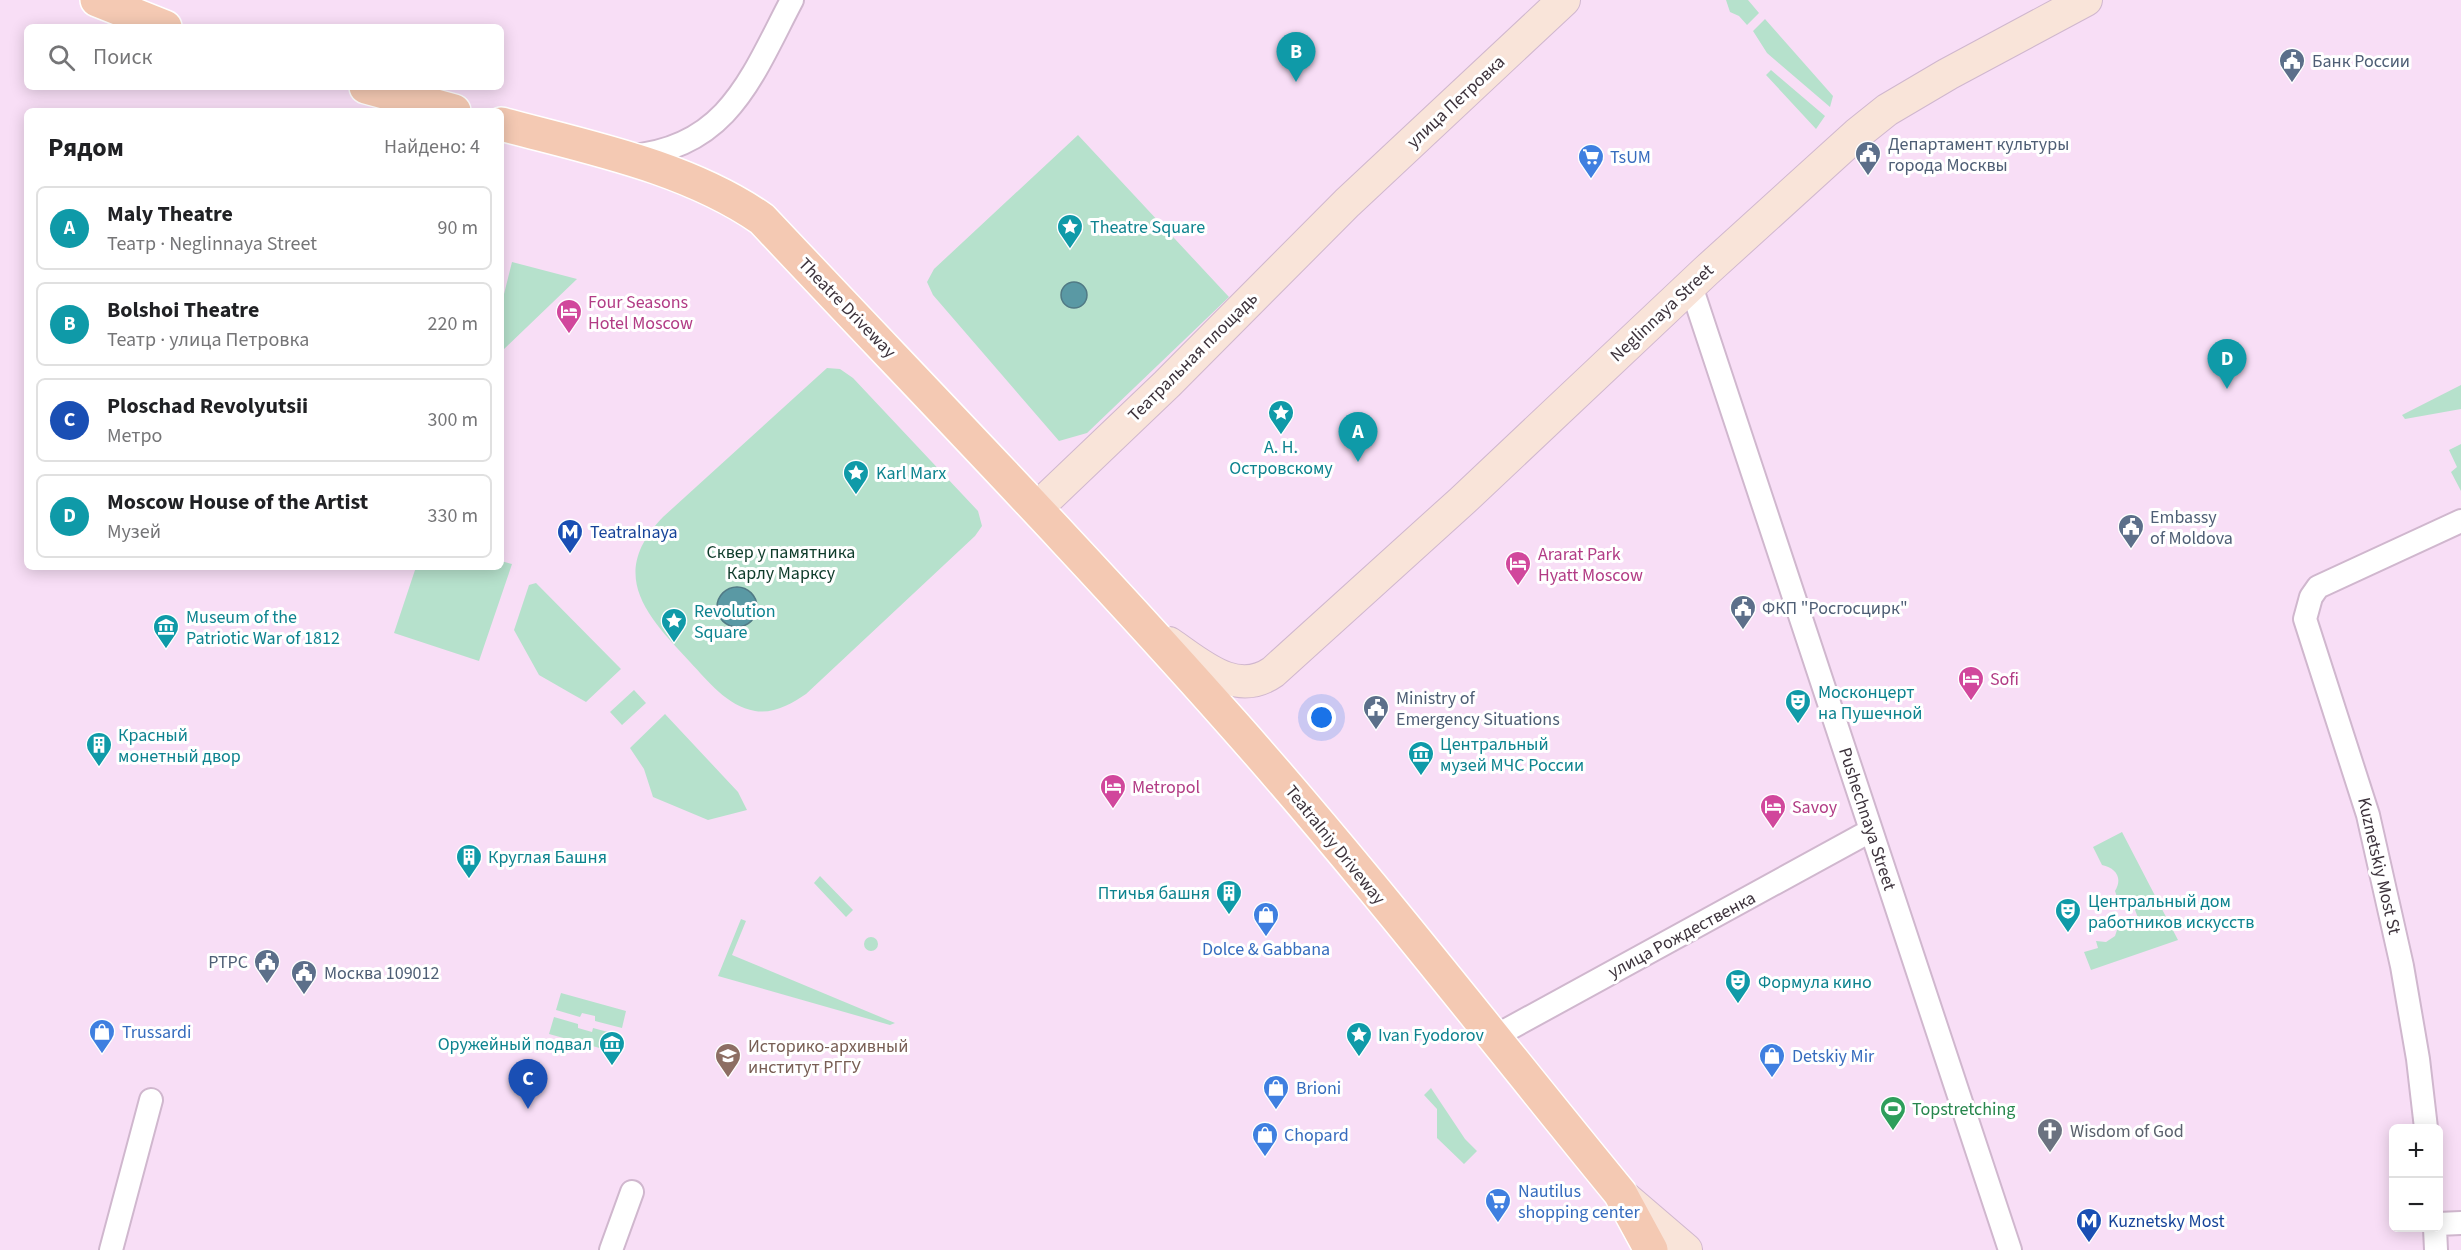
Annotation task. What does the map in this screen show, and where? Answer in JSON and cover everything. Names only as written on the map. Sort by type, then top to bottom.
[{"type":"main road","points":[[97,1],[157,24]]},
{"type":"main road","points":[[377,90],[443,108]]},
{"type":"main road","name":"Theatre Driveway","points":[[504,125],[622,157],[704,186],[742,205],[762,219],[1037,508]]},
{"type":"main road","name":"Teatralniy Driveway","points":[[1037,508],[1146,627],[1309,812],[1620,1193],[1651,1250]]},
{"type":"street","points":[[622,157],[657,152],[678,145],[718,122],[739,97],[792,0]]},
{"type":"street","name":"улица Петровка","points":[[1347,203],[1564,0]]},
{"type":"street","name":"Neglinnaya Street","points":[[1146,627],[1219,677],[1243,682],[1262,680],[1487,478],[1857,134],[1887,110],[1948,74],[2086,0]]},
{"type":"street","name":"Театральная площадь","points":[[1037,508],[1167,384],[1347,203]]},
{"type":"street","name":"Pushechnaya Street","points":[[1691,286],[2010,1250]]},
{"type":"street","name":"Kuznetskiy Most St","points":[[2426,1124],[2418,1059],[2402,966],[2373,837],[2342,726],[2308,632],[2307,609],[2318,587],[2461,520]]},
{"type":"street","name":"улица Рождественка","points":[[1492,1038],[1870,831]]},
{"type":"street","points":[[111,1250],[151,1100]]},
{"type":"street","points":[[611,1250],[632,1192]]},
{"type":"street","points":[[1620,1193],[1686,1250]]},
{"type":"street","points":[[2443,1224],[2461,1223]]},
{"type":"street","points":[[2435,1232],[2436,1250]]},
{"type":"green space","points":[[1726,0],[1748,0],[1759,13],[1747,25],[1739,16],[1730,12]]},
{"type":"green space","points":[[1765,19],[1833,96],[1830,107],[1767,53],[1753,31]]},
{"type":"green space","points":[[1771,70],[1825,116],[1816,129],[1766,75]]},
{"type":"green space","points":[[1078,135],[1229,297],[1087,433],[1059,441],[933,295],[927,282],[934,269]]},
{"type":"green space","points":[[512,262],[577,279],[504,349],[504,294]]},
{"type":"green space","name":"Сквер у памятника Карлу Марксу","points":[[827,368],[840,369],[853,378],[978,511],[982,526],[975,536],[806,694],[776,710],[755,711],[736,704],[719,692],[660,628],[639,594],[636,576],[638,558],[646,538],[663,517]]},
{"type":"green space","points":[[2461,385],[2461,409],[2405,419],[2402,415]]},
{"type":"green space","points":[[2461,444],[2461,491],[2451,472],[2457,467],[2449,450]]},
{"type":"green space","points":[[504,562],[512,564],[479,661],[394,633],[415,570],[504,570]]},
{"type":"green space","points":[[536,583],[621,669],[586,702],[539,675],[514,630],[529,585]]},
{"type":"green space","points":[[634,690],[646,703],[622,725],[610,712]]},
{"type":"green space","points":[[665,714],[738,792],[747,810],[708,820],[653,797],[644,769],[630,748]]},
{"type":"green space","points":[[2122,832],[2178,940],[2091,970],[2084,952],[2098,948],[2096,941],[2106,942],[2115,936],[2118,927],[2115,922],[2118,921],[2123,927],[2131,927],[2138,918],[2134,907],[2121,909],[2115,891],[2118,882],[2117,874],[2111,868],[2102,865],[2093,847]]},
{"type":"green space","points":[[820,876],[853,910],[846,917],[814,883]]},
{"type":"green space","points":[[741,919],[746,921],[732,955],[895,1023],[890,1025],[718,976]]},
{"type":"green space","points":[[868,937],[874,937],[878,944],[874,951],[868,951],[864,947],[864,941]]},
{"type":"green space","points":[[561,993],[626,1011],[622,1028],[595,1021],[595,1016],[582,1013],[580,1017],[556,1010]]},
{"type":"green space","points":[[554,1017],[578,1024],[578,1028],[592,1032],[593,1028],[619,1035],[614,1052],[549,1034]]},
{"type":"green space","points":[[1431,1088],[1465,1139],[1477,1151],[1464,1164],[1437,1138],[1437,1109],[1424,1095]]},
{"type":"water","points":[[1074,282],[1083,286],[1087,295],[1083,304],[1074,308],[1065,304],[1061,295],[1065,286]]},
{"type":"water","points":[[737,587],[751,593],[757,607],[751,621],[737,627],[723,621],[717,607],[723,593]]},
{"type":"place","name":"Bolshoi Theatre","points":[[1296,82]]},
{"type":"place","name":"Банк России","points":[[2292,84]]},
{"type":"place","name":"Департамент культуры города Москвы","points":[[1868,177]]},
{"type":"place","name":"TsUM","points":[[1591,180]]},
{"type":"place","name":"Theatre Square","points":[[1070,250]]},
{"type":"place","name":"Four Seasons Hotel Moscow","points":[[569,335]]},
{"type":"place","name":"Moscow House of the Artist","points":[[2227,389]]},
{"type":"place","name":"А. Н. Островскому","points":[[1281,436]]},
{"type":"place","name":"Maly Theatre","points":[[1358,462]]},
{"type":"place","name":"Karl Marx","points":[[856,496]]},
{"type":"place","name":"Embassy of Moldova","points":[[2131,550]]},
{"type":"place","name":"Teatralnaya","points":[[570,555]]},
{"type":"place","name":"Ararat Park Hyatt Moscow","points":[[1518,587]]},
{"type":"place","name":"ФКП \"Росгосцирк\"","points":[[1743,631]]},
{"type":"place","name":"Revolution Square","points":[[674,644]]},
{"type":"place","name":"Museum of the Patriotic War of 1812","points":[[166,650]]},
{"type":"place","name":"Sofi","points":[[1971,702]]},
{"type":"place","name":"Москонцерт на Пушечной","points":[[1798,725]]},
{"type":"place","name":"Ministry of Emergency Situations","points":[[1376,731]]},
{"type":"place","name":"Красный монетный двор","points":[[99,768]]},
{"type":"place","name":"Центральный музей МЧС России","points":[[1421,777]]},
{"type":"place","name":"Metropol","points":[[1113,810]]},
{"type":"place","name":"Savoy","points":[[1773,830]]},
{"type":"place","name":"Круглая Башня","points":[[469,880]]},
{"type":"place","name":"Птичья башня","points":[[1229,916]]},
{"type":"place","name":"Центральный дом работников искусств","points":[[2068,934]]},
{"type":"place","name":"Dolce & Gabbana","points":[[1266,938]]},
{"type":"place","name":"РТРС","points":[[267,985]]},
{"type":"place","name":"Москва 109012","points":[[304,996]]},
{"type":"place","name":"Формула кино","points":[[1738,1005]]},
{"type":"place","name":"Trussardi","points":[[102,1055]]},
{"type":"place","name":"Ivan Fyodorov","points":[[1359,1058]]},
{"type":"place","name":"Оружейный подвал","points":[[612,1067]]},
{"type":"place","name":"Историко-архивный институт РГГУ","points":[[728,1079]]},
{"type":"place","name":"Detskiy Mir","points":[[1772,1079]]},
{"type":"place","name":"Ploschad Revolyutsii","points":[[528,1109]]},
{"type":"place","name":"Brioni","points":[[1276,1111]]},
{"type":"place","name":"Topstretching","points":[[1893,1132]]},
{"type":"place","name":"Wisdom of God","points":[[2050,1154]]},
{"type":"place","name":"Chopard","points":[[1265,1158]]},
{"type":"place","name":"Nautilus shopping center","points":[[1498,1224]]},
{"type":"place","name":"Kuznetsky Most","points":[[2089,1244]]}]
